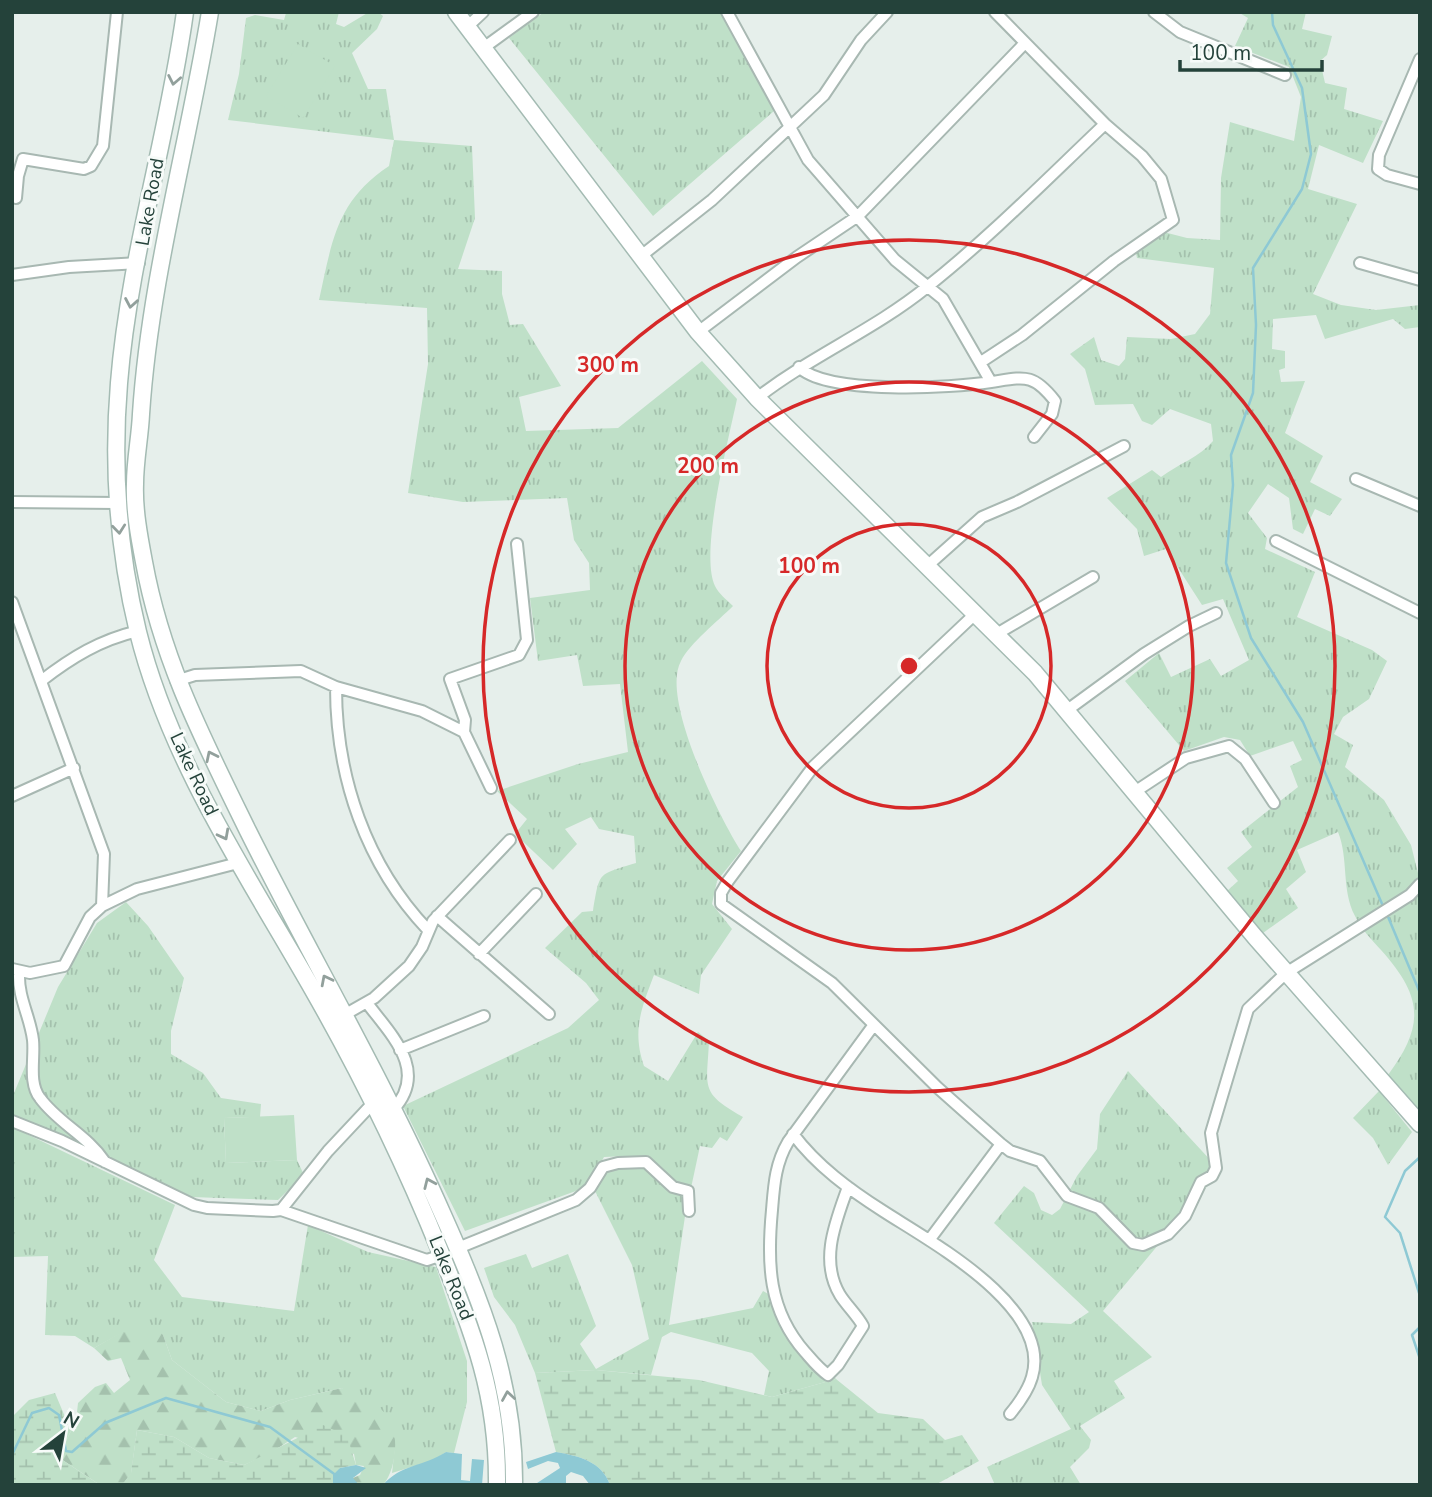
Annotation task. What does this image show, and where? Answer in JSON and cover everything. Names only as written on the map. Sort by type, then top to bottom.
[{"type":"main road","name":"Lake Road","points":[[185,12],[119,380],[117,503],[121,546],[138,631],[155,688],[238,863],[316,995],[373,1104],[404,1165],[464,1307],[495,1417],[497,1485]]},
{"type":"main road","name":"Lake Road","points":[[210,12],[149,338],[135,484],[144,564],[176,681],[263,862],[421,1164],[458,1248],[502,1368],[514,1464],[514,1485]]},
{"type":"main road","points":[[456,12],[698,332],[757,398],[1035,673],[1286,973],[1420,1124]]},
{"type":"street","points":[[16,198],[23,159],[84,169],[91,166],[98,157],[104,138],[117,12]]},
{"type":"street","points":[[467,27],[483,12]]},
{"type":"street","points":[[482,49],[533,12]]},
{"type":"street","points":[[727,12],[808,160],[895,260],[943,299],[991,382]]},
{"type":"street","points":[[640,256],[712,200],[824,95],[854,50],[887,12]]},
{"type":"street","points":[[981,362],[1022,335],[1114,261],[1173,220],[1161,179],[1142,156],[1105,124],[995,12]]},
{"type":"street","points":[[1154,12],[1180,32],[1285,75]]},
{"type":"street","points":[[698,332],[858,216],[1025,43]]},
{"type":"street","points":[[1420,59],[1379,155],[1378,169],[1387,175],[1420,184]]},
{"type":"street","points":[[757,398],[799,367],[886,317],[927,287],[1105,124]]},
{"type":"street","points":[[12,275],[69,267],[139,263]]},
{"type":"street","points":[[1360,263],[1420,280]]},
{"type":"street","points":[[799,367],[813,377],[905,389],[1030,378],[1041,384],[1055,401],[1048,421],[1034,438]]},
{"type":"street","points":[[926,567],[982,517],[1017,502],[1124,446]]},
{"type":"street","points":[[1356,479],[1420,506]]},
{"type":"street","points":[[12,502],[117,503]]},
{"type":"street","points":[[1276,541],[1420,613]]},
{"type":"street","points":[[491,788],[464,732],[465,720],[450,679],[519,655],[527,639],[517,544]]},
{"type":"street","points":[[995,635],[1093,577]]},
{"type":"street","points":[[12,602],[16,627],[41,681],[104,854],[102,906]]},
{"type":"street","points":[[1066,711],[1144,654],[1189,626],[1216,614]]},
{"type":"street","points":[[974,615],[813,767],[766,827],[722,893],[721,904],[832,983],[873,1026],[1001,1144],[1010,1151],[1040,1161],[1067,1196],[1099,1208],[1136,1245],[1150,1243],[1168,1234],[1185,1216],[1201,1182],[1212,1176],[1216,1168],[1211,1133],[1221,1092],[1238,1049],[1246,1013],[1286,973],[1415,898],[1420,884]]},
{"type":"street","points":[[41,681],[82,651],[138,631]]},
{"type":"street","points":[[176,681],[195,675],[301,671],[336,687],[422,711],[464,732]]},
{"type":"street","points":[[336,687],[337,727],[348,788],[368,842],[392,887],[428,930]]},
{"type":"street","points":[[1133,793],[1186,758],[1228,746],[1245,759],[1274,803]]},
{"type":"street","points":[[12,796],[74,768]]},
{"type":"street","points":[[344,1015],[367,1003],[415,958],[437,916],[510,840]]},
{"type":"street","points":[[106,1163],[90,1142],[48,1107],[35,1091],[33,1043],[20,999],[16,971],[64,966],[90,917],[102,906],[137,889],[238,863]]},
{"type":"street","points":[[479,954],[536,894]]},
{"type":"street","points":[[437,916],[549,1014]]},
{"type":"street","points":[[367,1003],[408,1066],[407,1093],[393,1110]]},
{"type":"street","points":[[400,1050],[484,1016]]},
{"type":"street","points":[[848,1187],[831,1237],[830,1262],[837,1289],[863,1326],[838,1365],[828,1375],[785,1324],[770,1280],[769,1241],[776,1172],[782,1152],[793,1134],[873,1026]]},
{"type":"street","points":[[281,1210],[328,1151],[373,1104]]},
{"type":"street","points":[[12,1121],[194,1205],[236,1210],[281,1210],[427,1260],[442,1255]]},
{"type":"street","points":[[793,1134],[805,1151],[848,1187],[930,1239],[982,1279],[1024,1327],[1034,1362],[1033,1376],[1010,1414]]},
{"type":"street","points":[[930,1239],[1001,1144]]},
{"type":"street","points":[[458,1248],[576,1200],[590,1188],[603,1167],[618,1163],[642,1161],[650,1165],[673,1187],[688,1191],[689,1211]]},
{"type":"green space","points":[[339,12],[336,24],[344,27],[369,12],[378,12],[383,16],[377,29],[352,53],[368,89],[386,89],[394,140],[228,120],[239,74],[246,18],[255,15],[284,20],[286,13]]},
{"type":"green space","points":[[544,12],[720,12],[774,111],[653,216],[509,38]]},
{"type":"green space","points":[[1238,12],[1306,12],[1302,29],[1332,36],[1327,55],[1320,61],[1325,83],[1347,88],[1344,109],[1383,121],[1363,163],[1319,145],[1308,189],[1357,204],[1313,294],[1341,305],[1376,310],[1420,305],[1420,327],[1405,329],[1393,319],[1325,339],[1316,315],[1273,319],[1272,349],[1285,351],[1285,368],[1279,370],[1281,382],[1305,381],[1285,433],[1323,456],[1310,482],[1342,499],[1330,516],[1315,509],[1303,534],[1293,529],[1289,498],[1268,484],[1248,513],[1267,538],[1265,549],[1315,572],[1297,617],[1372,650],[1387,661],[1369,699],[1343,717],[1334,734],[1353,745],[1345,767],[1384,800],[1411,845],[1420,881],[1420,1110],[1388,1075],[1400,1057],[1413,1026],[1411,997],[1395,967],[1355,916],[1348,895],[1338,832],[1297,850],[1306,872],[1286,889],[1298,908],[1263,933],[1227,891],[1238,881],[1227,868],[1252,847],[1241,832],[1298,787],[1290,766],[1302,760],[1293,741],[1250,756],[1240,740],[1224,737],[1184,751],[1125,681],[1159,653],[1171,677],[1210,659],[1221,676],[1249,660],[1223,599],[1202,605],[1166,549],[1144,556],[1137,529],[1107,498],[1152,470],[1161,477],[1202,452],[1213,441],[1211,424],[1170,409],[1152,425],[1142,421],[1133,404],[1095,405],[1085,369],[1070,354],[1094,337],[1101,360],[1119,366],[1125,359],[1127,337],[1171,339],[1195,334],[1210,314],[1214,268],[1137,258],[1134,244],[1152,229],[1187,238],[1220,240],[1221,178],[1230,122],[1294,141],[1301,97],[1289,67],[1235,46],[1248,18]]},
{"type":"green space","points":[[298,44],[335,66],[303,118],[266,96]]},
{"type":"green space","points":[[394,140],[472,146],[475,218],[458,269],[502,271],[502,294],[510,325],[523,324],[561,386],[519,397],[526,431],[618,428],[702,361],[737,399],[717,495],[711,548],[711,570],[715,586],[733,606],[685,654],[677,678],[678,702],[695,757],[719,812],[741,851],[717,881],[712,904],[732,929],[701,975],[699,994],[654,975],[638,1031],[644,1066],[668,1081],[698,1032],[709,1041],[707,1079],[712,1094],[743,1117],[727,1141],[720,1137],[712,1148],[700,1146],[691,1188],[673,1180],[649,1159],[630,1156],[604,1157],[587,1187],[465,1231],[403,1106],[568,1028],[599,1000],[586,983],[545,948],[582,912],[593,911],[599,881],[603,876],[636,863],[634,836],[599,829],[591,817],[565,829],[577,844],[553,870],[515,834],[527,819],[497,791],[578,764],[628,752],[620,684],[583,686],[577,655],[538,661],[530,598],[590,590],[589,563],[574,540],[567,498],[463,502],[408,493],[428,364],[427,308],[319,300],[339,224],[358,194],[371,179],[389,166]]},
{"type":"green space","points":[[126,902],[148,926],[184,978],[171,1031],[171,1054],[203,1073],[221,1098],[261,1104],[260,1117],[224,1118],[226,1163],[297,1160],[304,1175],[278,1200],[191,1197],[171,1192],[12,1114],[12,1098],[58,987],[97,923]]},
{"type":"green space","points":[[1128,1071],[1214,1164],[1214,1178],[1103,1311],[1152,1357],[1114,1381],[1125,1398],[1080,1426],[1091,1440],[1089,1448],[1070,1467],[1081,1485],[995,1485],[987,1467],[1071,1429],[1042,1385],[1032,1322],[1071,1324],[1089,1312],[994,1223],[1024,1186],[1034,1193],[1041,1210],[1052,1215],[1060,1209],[1077,1176],[1097,1149],[1100,1114]]},
{"type":"green space","points":[[1379,1091],[1412,1132],[1388,1165],[1373,1138],[1353,1118]]},
{"type":"green space","points":[[294,1115],[297,1160],[226,1163],[224,1118]]},
{"type":"green space","points":[[12,1127],[175,1205],[154,1260],[182,1297],[294,1311],[308,1225],[368,1252],[436,1267],[467,1361],[467,1402],[454,1453],[446,1452],[434,1460],[392,1473],[395,1446],[342,1388],[290,1400],[261,1411],[226,1402],[172,1360],[163,1335],[129,1329],[94,1348],[75,1336],[45,1335],[48,1256],[12,1257]]},
{"type":"green space","points":[[644,1165],[688,1196],[669,1325],[753,1308],[763,1291],[774,1299],[777,1305],[786,1338],[797,1337],[836,1379],[772,1397],[764,1395],[769,1371],[752,1353],[671,1332],[662,1337],[651,1375],[596,1370],[535,1373],[515,1325],[494,1297],[484,1268],[526,1254],[532,1268],[568,1254],[596,1326],[580,1344],[596,1369],[649,1339],[632,1265],[594,1189],[614,1168]]},
{"type":"green space","points":[[152,1325],[163,1335],[172,1360],[226,1402],[261,1411],[290,1400],[342,1388],[373,1404],[388,1417],[394,1433],[395,1452],[391,1470],[383,1485],[354,1483],[353,1478],[360,1475],[364,1466],[356,1465],[354,1454],[295,1437],[269,1454],[244,1465],[209,1458],[174,1437],[137,1430],[131,1474],[122,1485],[100,1485],[58,1457],[76,1421],[78,1403],[95,1387],[106,1383],[114,1393],[130,1380],[121,1358],[108,1361],[94,1348],[129,1328]]},
{"type":"green space","points":[[596,1370],[699,1380],[772,1397],[836,1379],[878,1413],[923,1419],[945,1440],[962,1435],[979,1461],[935,1485],[610,1485],[595,1465],[581,1458],[556,1452],[535,1373]]},
{"type":"green space","points":[[55,1393],[71,1431],[58,1457],[100,1485],[12,1485],[12,1417],[29,1400]]},
{"type":"green space","points":[[323,1425],[347,1436],[356,1465],[340,1468],[333,1485],[122,1485],[131,1473],[137,1430],[174,1437],[209,1458],[244,1465]]},
{"type":"water","points":[[446,1452],[462,1454],[461,1480],[470,1481],[472,1459],[484,1460],[482,1485],[383,1485],[397,1473]]},
{"type":"water","points":[[556,1452],[581,1458],[595,1465],[610,1485],[590,1485],[583,1476],[571,1472],[566,1476],[566,1485],[534,1485],[560,1468],[558,1463],[548,1461],[528,1469],[526,1462]]},
{"type":"water","points":[[356,1465],[366,1468],[353,1478],[359,1485],[333,1485],[333,1475],[340,1468]]},
{"type":"waterway","points":[[1272,12],[1273,25],[1302,88],[1311,154],[1302,189],[1253,268],[1256,325],[1253,393],[1231,455],[1233,485],[1226,563],[1251,638],[1303,722],[1383,906]]},
{"type":"waterway","points":[[1386,912],[1420,993]]},
{"type":"waterway","points":[[1420,1157],[1405,1171],[1385,1217],[1400,1233],[1420,1296]]},
{"type":"waterway","points":[[1420,1327],[1412,1335],[1420,1359]]},
{"type":"waterway","points":[[12,1455],[32,1413],[49,1408],[59,1415],[66,1451],[72,1452],[105,1423],[166,1398],[270,1427],[337,1476]]}]
